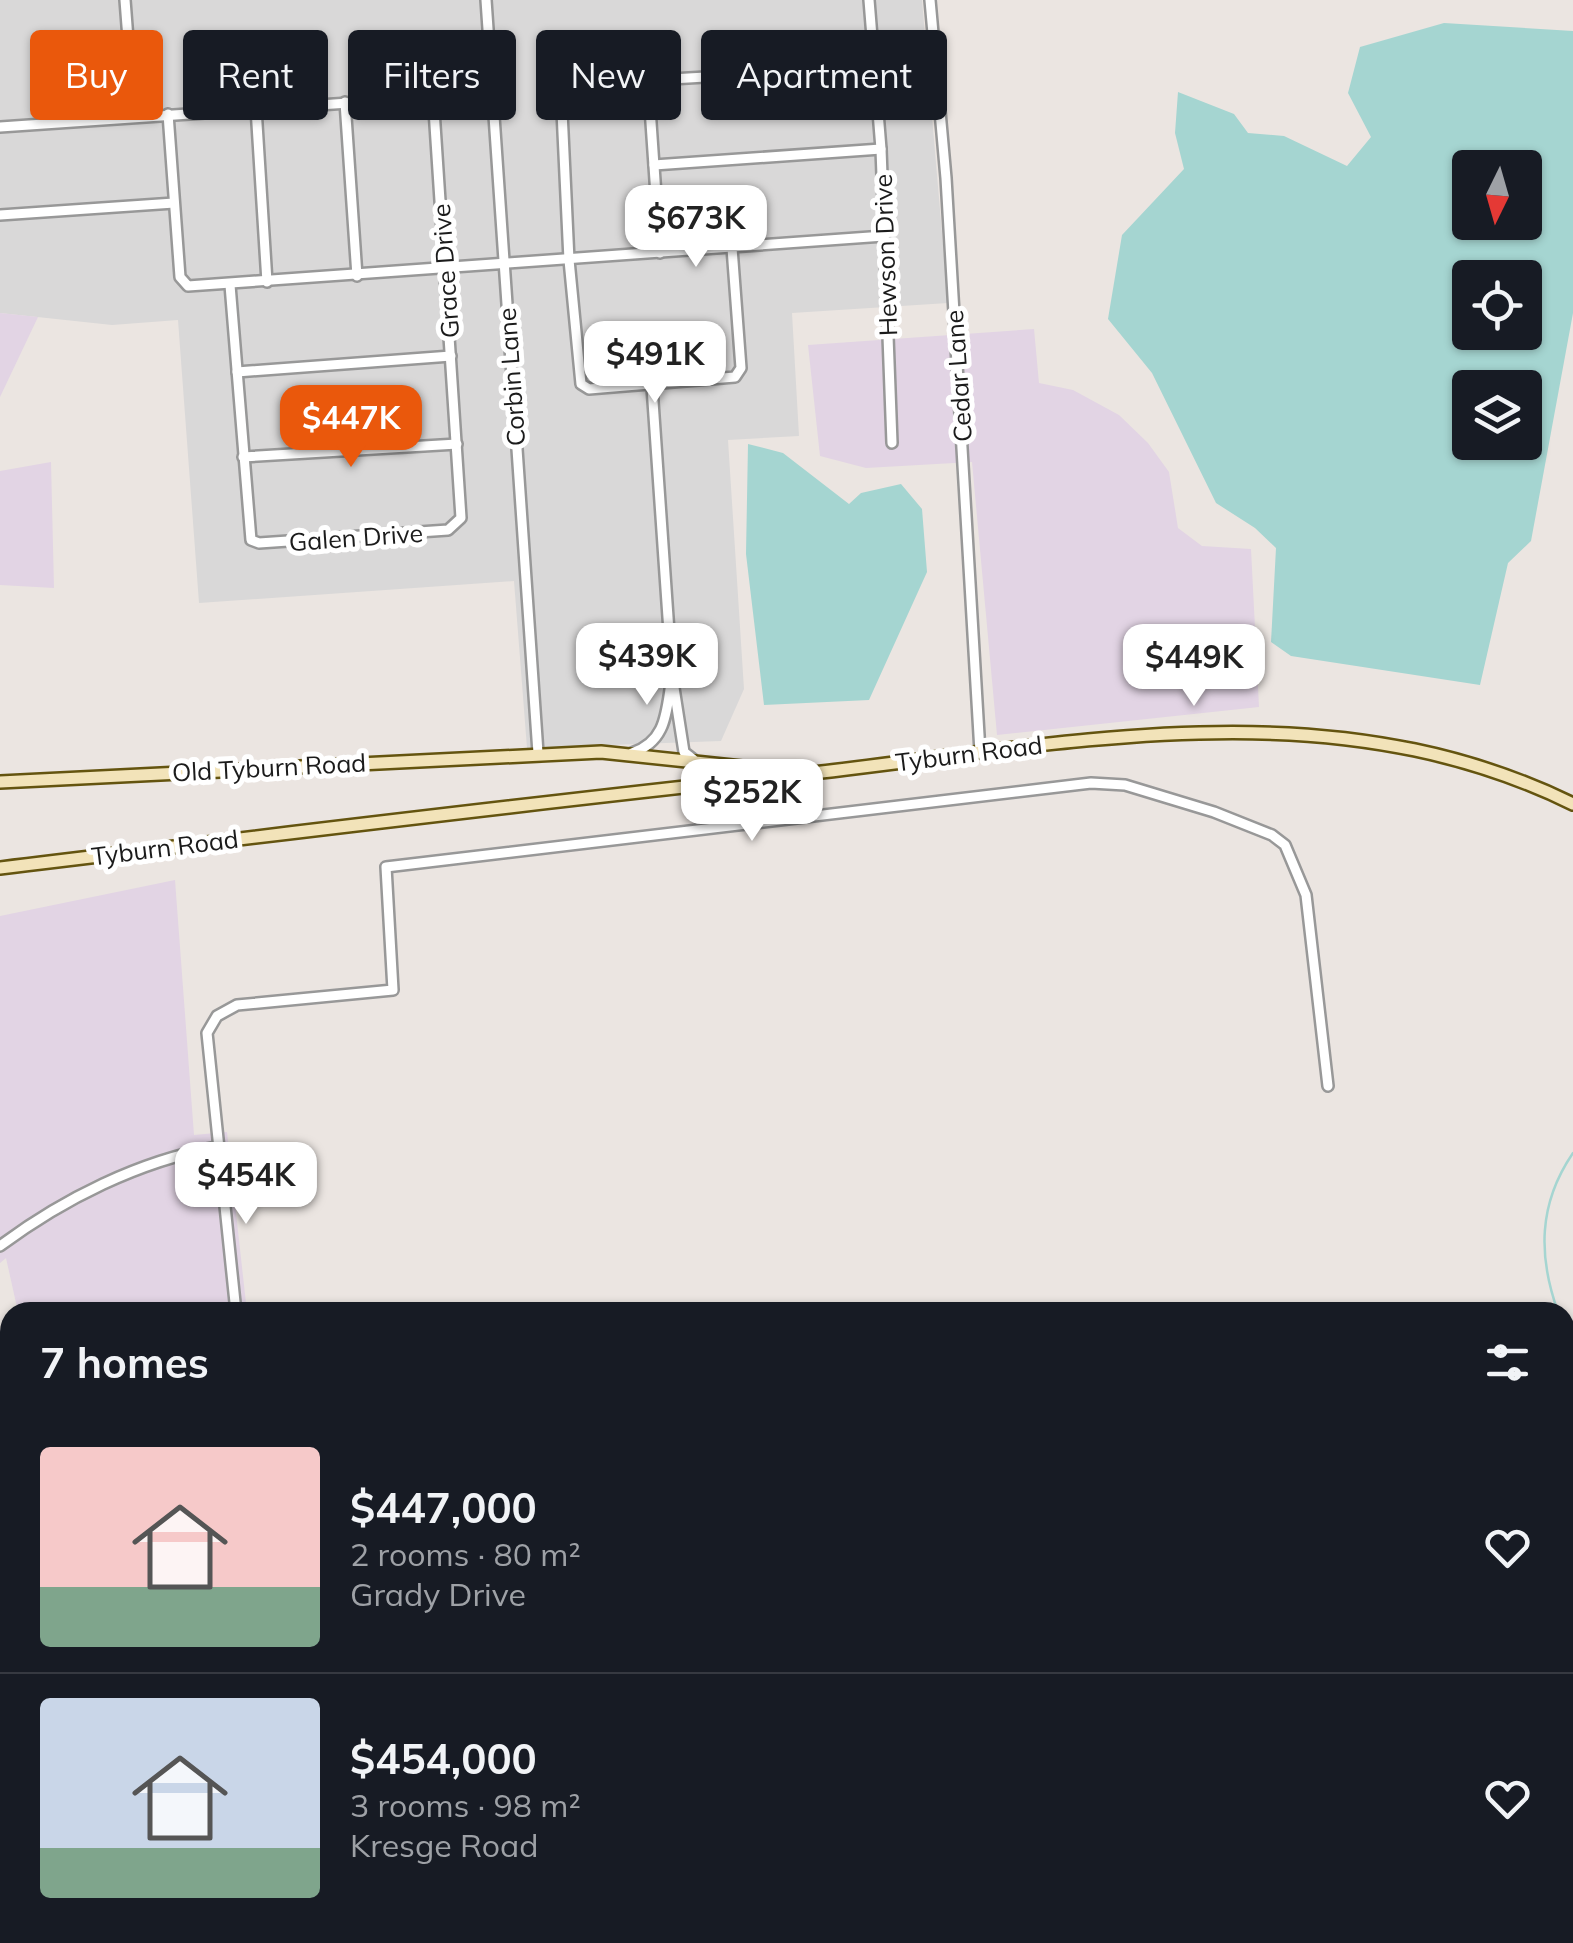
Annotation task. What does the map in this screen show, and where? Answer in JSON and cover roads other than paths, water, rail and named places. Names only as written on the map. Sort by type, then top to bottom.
[{"type":"main road","name":"Tyburn Road","points":[[0,868],[512,803],[1196,730],[1322,734],[1440,754],[1573,804]]},
{"type":"main road","name":"Old Tyburn Road","points":[[0,782],[538,753],[632,752],[799,774]]},
{"type":"street","points":[[126,0],[128,30]]},
{"type":"street","name":"Corbin Lane","points":[[486,0],[538,753]]},
{"type":"street","name":"Hewson Drive","points":[[869,0],[872,30]]},
{"type":"street","name":"Cedar Lane","points":[[930,0],[946,178],[980,752]]},
{"type":"street","name":"Grace Drive","points":[[345,102],[421,98],[432,105],[457,444],[461,518],[458,526]]},
{"type":"street","points":[[328,103],[345,102],[357,276]]},
{"type":"street","points":[[163,114],[183,113]]},
{"type":"street","points":[[168,114],[183,283],[191,287],[884,236]]},
{"type":"street","points":[[0,127],[94,120]]},
{"type":"street","points":[[257,120],[267,282]]},
{"type":"street","points":[[559,120],[581,384],[589,388],[652,387],[735,378],[741,368],[732,248]]},
{"type":"street","points":[[651,120],[660,253]]},
{"type":"street","name":"Hewson Drive","points":[[878,120],[892,444]]},
{"type":"street","points":[[654,165],[880,150]]},
{"type":"street","points":[[0,215],[174,204]]},
{"type":"street","points":[[230,285],[243,457],[457,444]]},
{"type":"street","points":[[237,372],[451,356]]},
{"type":"street","points":[[652,387],[672,674],[684,752],[696,760]]},
{"type":"street","name":"Galen Drive","points":[[243,457],[249,536],[254,542],[448,530],[458,526]]},
{"type":"street","points":[[632,752],[650,746],[660,735],[672,674]]},
{"type":"street","points":[[235,1302],[205,1038],[217,1016],[242,1004],[393,990],[386,868],[1092,783],[1126,785],[1252,826],[1284,846],[1306,895],[1328,1086]]},
{"type":"street","points":[[0,1246],[96,1188],[160,1161],[217,1147]]},
{"type":"water","points":[[1444,23],[1573,31],[1573,313],[1531,541],[1508,563],[1480,685],[1291,656],[1271,642],[1276,548],[1255,528],[1216,503],[1152,373],[1108,319],[1122,235],[1184,169],[1175,133],[1178,92],[1234,114],[1248,133],[1284,136],[1347,166],[1371,137],[1348,93],[1360,47]]},
{"type":"water","points":[[748,444],[783,453],[849,504],[861,493],[901,484],[922,509],[927,572],[869,700],[764,705],[746,554]]},
{"type":"waterway","points":[[1555,1302],[1547,1271],[1545,1231],[1553,1191],[1573,1153]]}]
